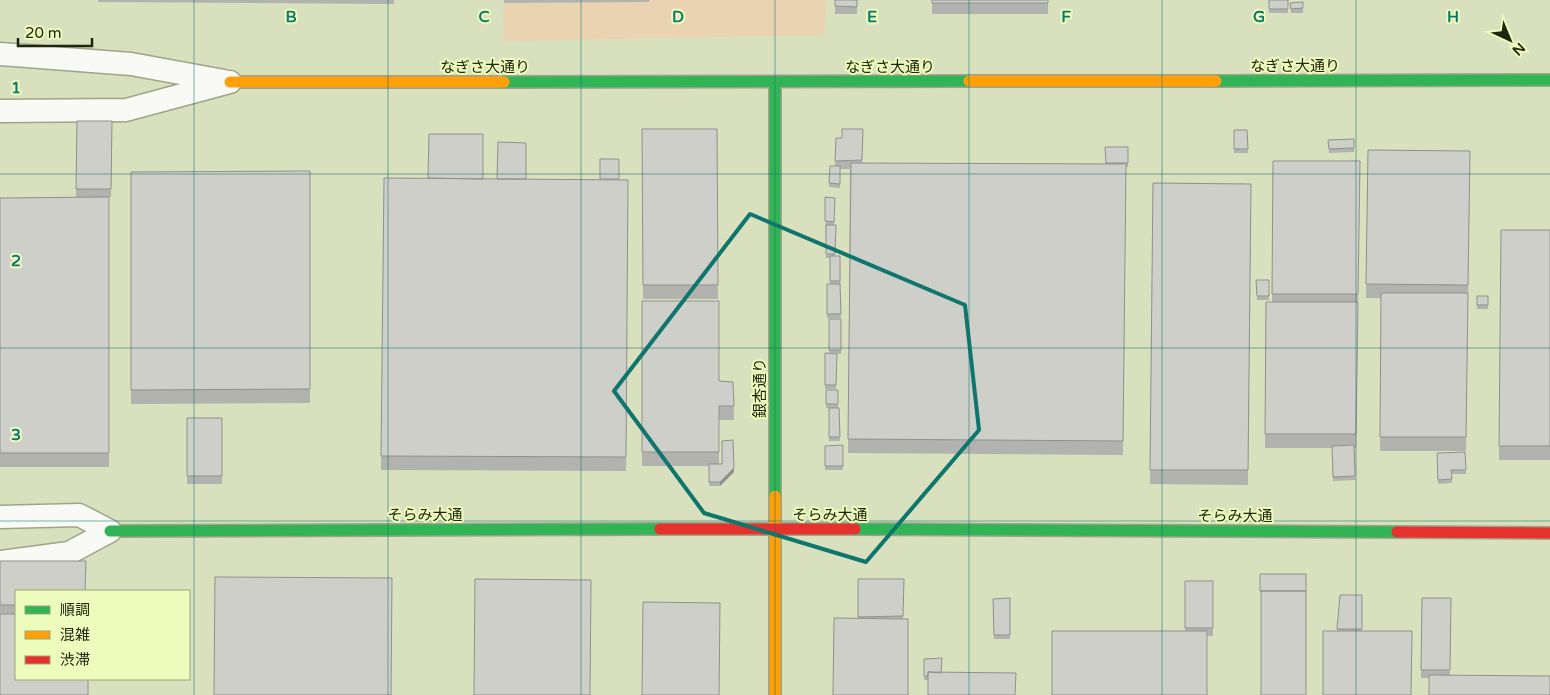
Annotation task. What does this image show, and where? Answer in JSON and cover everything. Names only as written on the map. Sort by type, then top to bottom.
[{"type":"street","points":[[0,54],[132,64],[230,82]]},
{"type":"street","name":"なぎさ大通り","points":[[230,82],[1550,80]]},
{"type":"street","points":[[0,111],[126,110],[230,82]]},
{"type":"street","name":"銀杏通り","points":[[775,82],[775,695]]},
{"type":"street","points":[[0,517],[79,515],[110,531]]},
{"type":"street","name":"そらみ大通","points":[[110,531],[775,529],[1550,533]]},
{"type":"street","points":[[0,562],[69,553],[110,531]]},
{"type":"highlighted area","points":[[750,214],[965,305],[979,430],[866,562],[704,513],[614,391]]},
{"type":"shaded area","points":[[649,0],[827,0],[824,35],[503,41],[504,3],[648,2]]},
{"type":"building","points":[[835,0],[857,0],[857,7],[835,6]]},
{"type":"building","points":[[932,0],[1048,0],[1048,3],[932,3]]},
{"type":"building","points":[[1269,0],[1288,0],[1288,9],[1269,9]]},
{"type":"building","points":[[1303,2],[1303,8],[1291,9],[1290,3]]},
{"type":"building","points":[[77,121],[112,121],[111,189],[76,189]]},
{"type":"building","points":[[642,129],[717,129],[718,285],[643,285]]},
{"type":"building","points":[[842,129],[863,129],[862,160],[835,161],[836,138],[842,138]]},
{"type":"building","points":[[1234,130],[1247,130],[1248,149],[1234,149]]},
{"type":"building","points":[[429,134],[483,134],[483,179],[428,178]]},
{"type":"building","points":[[1354,139],[1354,148],[1329,149],[1328,140]]},
{"type":"building","points":[[498,142],[526,143],[526,179],[497,179]]},
{"type":"building","points":[[1105,147],[1128,147],[1128,163],[1106,163]]},
{"type":"building","points":[[1368,150],[1470,151],[1468,285],[1366,284]]},
{"type":"building","points":[[600,159],[619,159],[619,179],[600,179]]},
{"type":"building","points":[[1273,161],[1360,161],[1358,294],[1272,294]]},
{"type":"building","points":[[851,163],[1126,164],[1123,441],[848,439]]},
{"type":"building","points":[[830,166],[840,166],[840,184],[829,183]]},
{"type":"building","points":[[310,171],[310,389],[131,390],[131,172]]},
{"type":"building","points":[[384,178],[628,180],[626,457],[381,456]]},
{"type":"building","points":[[1153,183],[1251,184],[1248,470],[1150,470]]},
{"type":"building","points":[[109,197],[109,453],[0,453],[0,198]]},
{"type":"building","points":[[825,197],[835,198],[834,222],[825,221]]},
{"type":"building","points":[[826,225],[836,225],[835,254],[826,254]]},
{"type":"building","points":[[1501,230],[1550,230],[1550,446],[1499,446]]},
{"type":"building","points":[[830,256],[840,256],[840,281],[830,281]]},
{"type":"building","points":[[1256,280],[1269,280],[1269,296],[1257,296]]},
{"type":"building","points":[[827,284],[840,284],[841,314],[827,314]]},
{"type":"building","points":[[1381,293],[1468,293],[1466,437],[1380,437]]},
{"type":"building","points":[[1477,296],[1488,296],[1488,305],[1477,305]]},
{"type":"building","points":[[642,301],[719,301],[719,381],[733,382],[734,406],[719,406],[719,452],[642,452]]},
{"type":"building","points":[[1266,302],[1358,302],[1356,434],[1265,434]]},
{"type":"building","points":[[829,319],[841,319],[841,350],[829,350]]},
{"type":"building","points":[[825,353],[837,354],[836,385],[825,385]]},
{"type":"building","points":[[826,390],[838,390],[838,404],[826,404]]},
{"type":"building","points":[[829,408],[839,408],[840,437],[829,437]]},
{"type":"building","points":[[187,418],[222,418],[222,476],[187,476]]},
{"type":"building","points":[[733,440],[734,468],[720,482],[709,482],[709,464],[722,464],[722,441]]},
{"type":"building","points":[[843,445],[843,466],[825,466],[825,446]]},
{"type":"building","points":[[1354,445],[1355,476],[1333,477],[1332,446]]},
{"type":"building","points":[[1465,452],[1466,470],[1451,470],[1452,479],[1438,480],[1437,453]]},
{"type":"building","points":[[0,561],[86,561],[85,590],[15,590],[15,605],[0,605]]},
{"type":"building","points":[[1260,574],[1306,574],[1306,591],[1260,591]]},
{"type":"building","points":[[215,577],[392,578],[391,695],[214,695]]},
{"type":"building","points":[[475,579],[591,580],[590,695],[474,695]]},
{"type":"building","points":[[858,579],[904,579],[903,616],[858,617]]},
{"type":"building","points":[[1185,581],[1213,581],[1213,628],[1185,628]]},
{"type":"building","points":[[1261,591],[1306,591],[1306,695],[1261,695]]},
{"type":"building","points":[[1340,595],[1362,595],[1362,629],[1337,629]]},
{"type":"building","points":[[1010,598],[1010,635],[994,635],[993,599]]},
{"type":"building","points":[[1422,598],[1451,598],[1450,670],[1421,670]]},
{"type":"building","points":[[643,602],[720,603],[719,695],[642,695]]},
{"type":"building","points":[[0,614],[15,614],[15,680],[88,680],[88,695],[0,695]]},
{"type":"building","points":[[834,618],[908,619],[908,695],[833,695]]},
{"type":"building","points":[[1052,631],[1207,631],[1207,695],[1052,695]]},
{"type":"building","points":[[1323,631],[1412,631],[1411,695],[1323,695]]},
{"type":"building","points":[[942,658],[941,673],[928,672],[928,676],[924,676],[924,659]]},
{"type":"building","points":[[928,672],[1016,673],[1015,695],[928,695]]},
{"type":"building","points":[[1429,675],[1550,676],[1550,695],[1429,695]]},
{"type":"traffic: fast","points":[[1216,81],[1550,80]]},
{"type":"traffic: fast","points":[[504,82],[969,81]]},
{"type":"traffic: fast","points":[[775,82],[775,496]]},
{"type":"traffic: fast","points":[[110,531],[660,529]]},
{"type":"traffic: fast","points":[[855,529],[1397,532]]},
{"type":"traffic: slow","points":[[969,81],[1216,81]]},
{"type":"traffic: slow","points":[[230,82],[504,82]]},
{"type":"traffic: slow","points":[[775,496],[775,695]]},
{"type":"traffic: jam","points":[[660,529],[855,529]]},
{"type":"traffic: jam","points":[[1397,532],[1550,533]]}]
